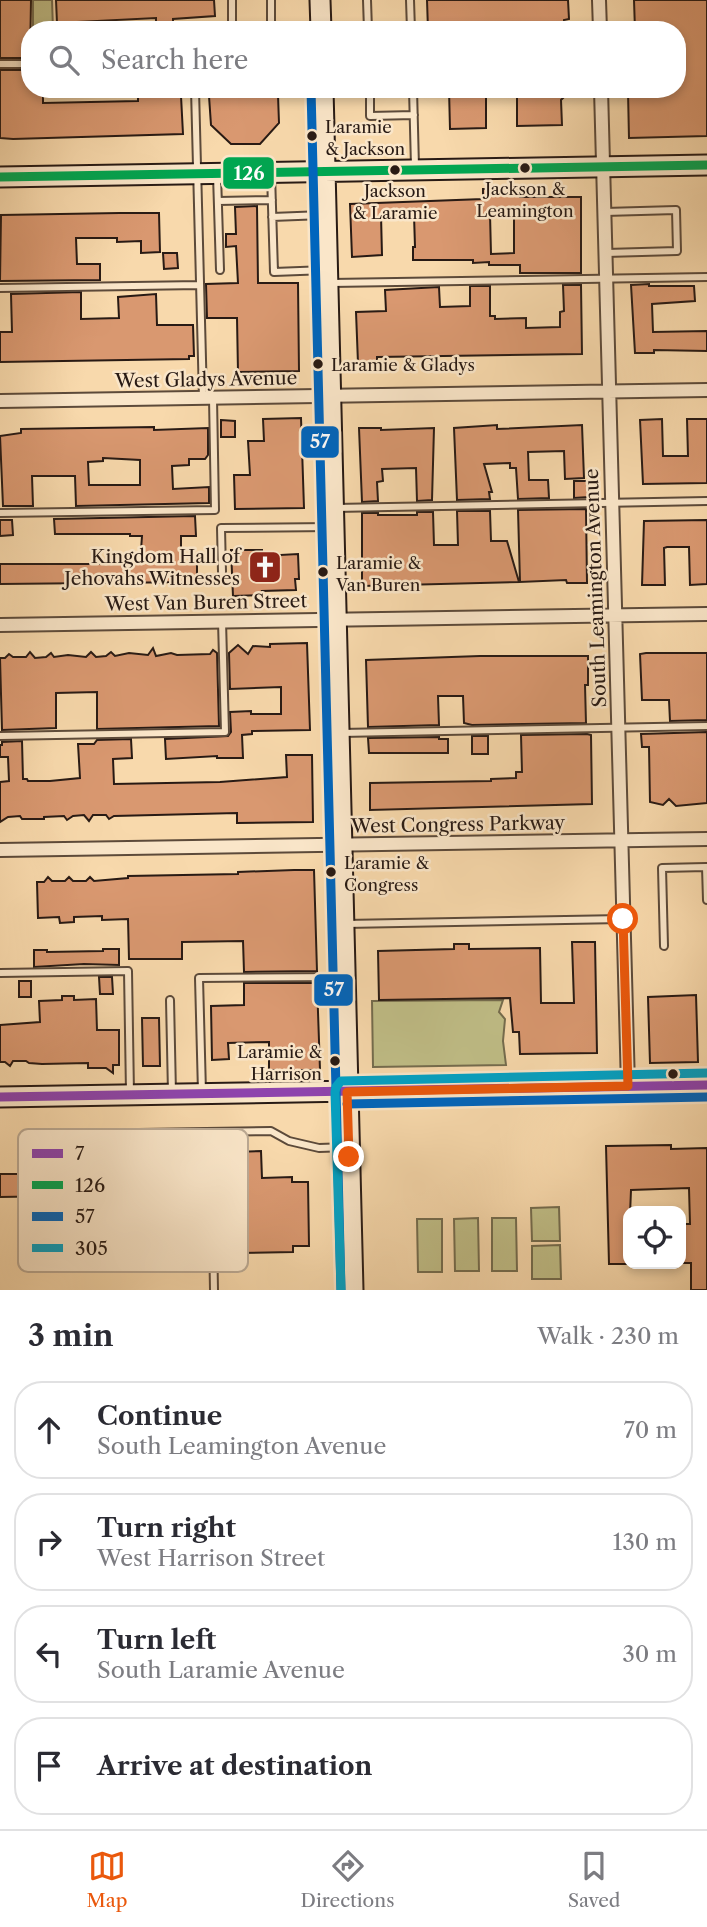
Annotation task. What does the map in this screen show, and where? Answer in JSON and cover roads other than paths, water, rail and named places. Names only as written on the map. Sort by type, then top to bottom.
[{"type":"street","points":[[320,0],[321,21]]},
{"type":"street","points":[[599,0],[600,21]]},
{"type":"street","points":[[323,98],[353,1290]]},
{"type":"street","name":"South Leamington Avenue","points":[[601,98],[628,1086]]},
{"type":"street","points":[[0,177],[707,165]]},
{"type":"street","name":"West Gladys Avenue","points":[[0,401],[707,390]]},
{"type":"street","name":"West Van Buren Street","points":[[0,625],[707,614]]},
{"type":"street","name":"West Congress Parkway","points":[[0,850],[707,839]]},
{"type":"street","points":[[0,1097],[707,1085]]},
{"type":"lane","points":[[232,0],[232,21]]},
{"type":"lane","points":[[271,0],[271,21]]},
{"type":"lane","points":[[367,0],[368,21]]},
{"type":"lane","points":[[410,0],[411,21]]},
{"type":"lane","points":[[0,64],[21,64]]},
{"type":"lane","points":[[0,513],[215,510],[200,285],[195,98]]},
{"type":"lane","points":[[370,98],[370,116],[414,115]]},
{"type":"lane","points":[[413,98],[415,169]]},
{"type":"lane","points":[[271,172],[274,272],[327,277],[707,277]]},
{"type":"lane","points":[[217,173],[220,270]]},
{"type":"lane","points":[[218,201],[272,200]]},
{"type":"lane","points":[[604,212],[676,210],[677,251],[606,253]]},
{"type":"lane","points":[[272,217],[326,215]]},
{"type":"lane","points":[[0,288],[200,285]]},
{"type":"lane","points":[[222,572],[221,528],[333,517],[707,501]]},
{"type":"lane","points":[[0,736],[225,732],[222,621]]},
{"type":"lane","points":[[338,733],[707,726]]},
{"type":"lane","points":[[664,946],[662,868],[706,867],[707,900]]},
{"type":"lane","points":[[343,924],[623,919]]},
{"type":"lane","points":[[0,973],[128,971],[130,1095]]},
{"type":"lane","points":[[202,1094],[199,978],[344,976]]},
{"type":"lane","points":[[170,1000],[172,1095]]},
{"type":"lane","points":[[248,1130],[271,1130],[289,1141],[319,1148],[348,1147]]},
{"type":"lane","points":[[213,1272],[214,1290]]},
{"type":"place","name":"Laramie & Jackson","points":[[312,136]]},
{"type":"place","name":"Jackson & Leamington","points":[[525,168]]},
{"type":"place","name":"Jackson & Laramie","points":[[395,170]]},
{"type":"place","name":"Laramie & Gladys","points":[[318,364]]},
{"type":"place","name":"Kingdom Hall of Jehovahs Witnesses","points":[[265,567]]},
{"type":"place","name":"Laramie & Van Buren","points":[[323,572]]},
{"type":"place","name":"Laramie & Congress","points":[[331,872]]},
{"type":"place","name":"Laramie & Harrison","points":[[335,1061]]}]
